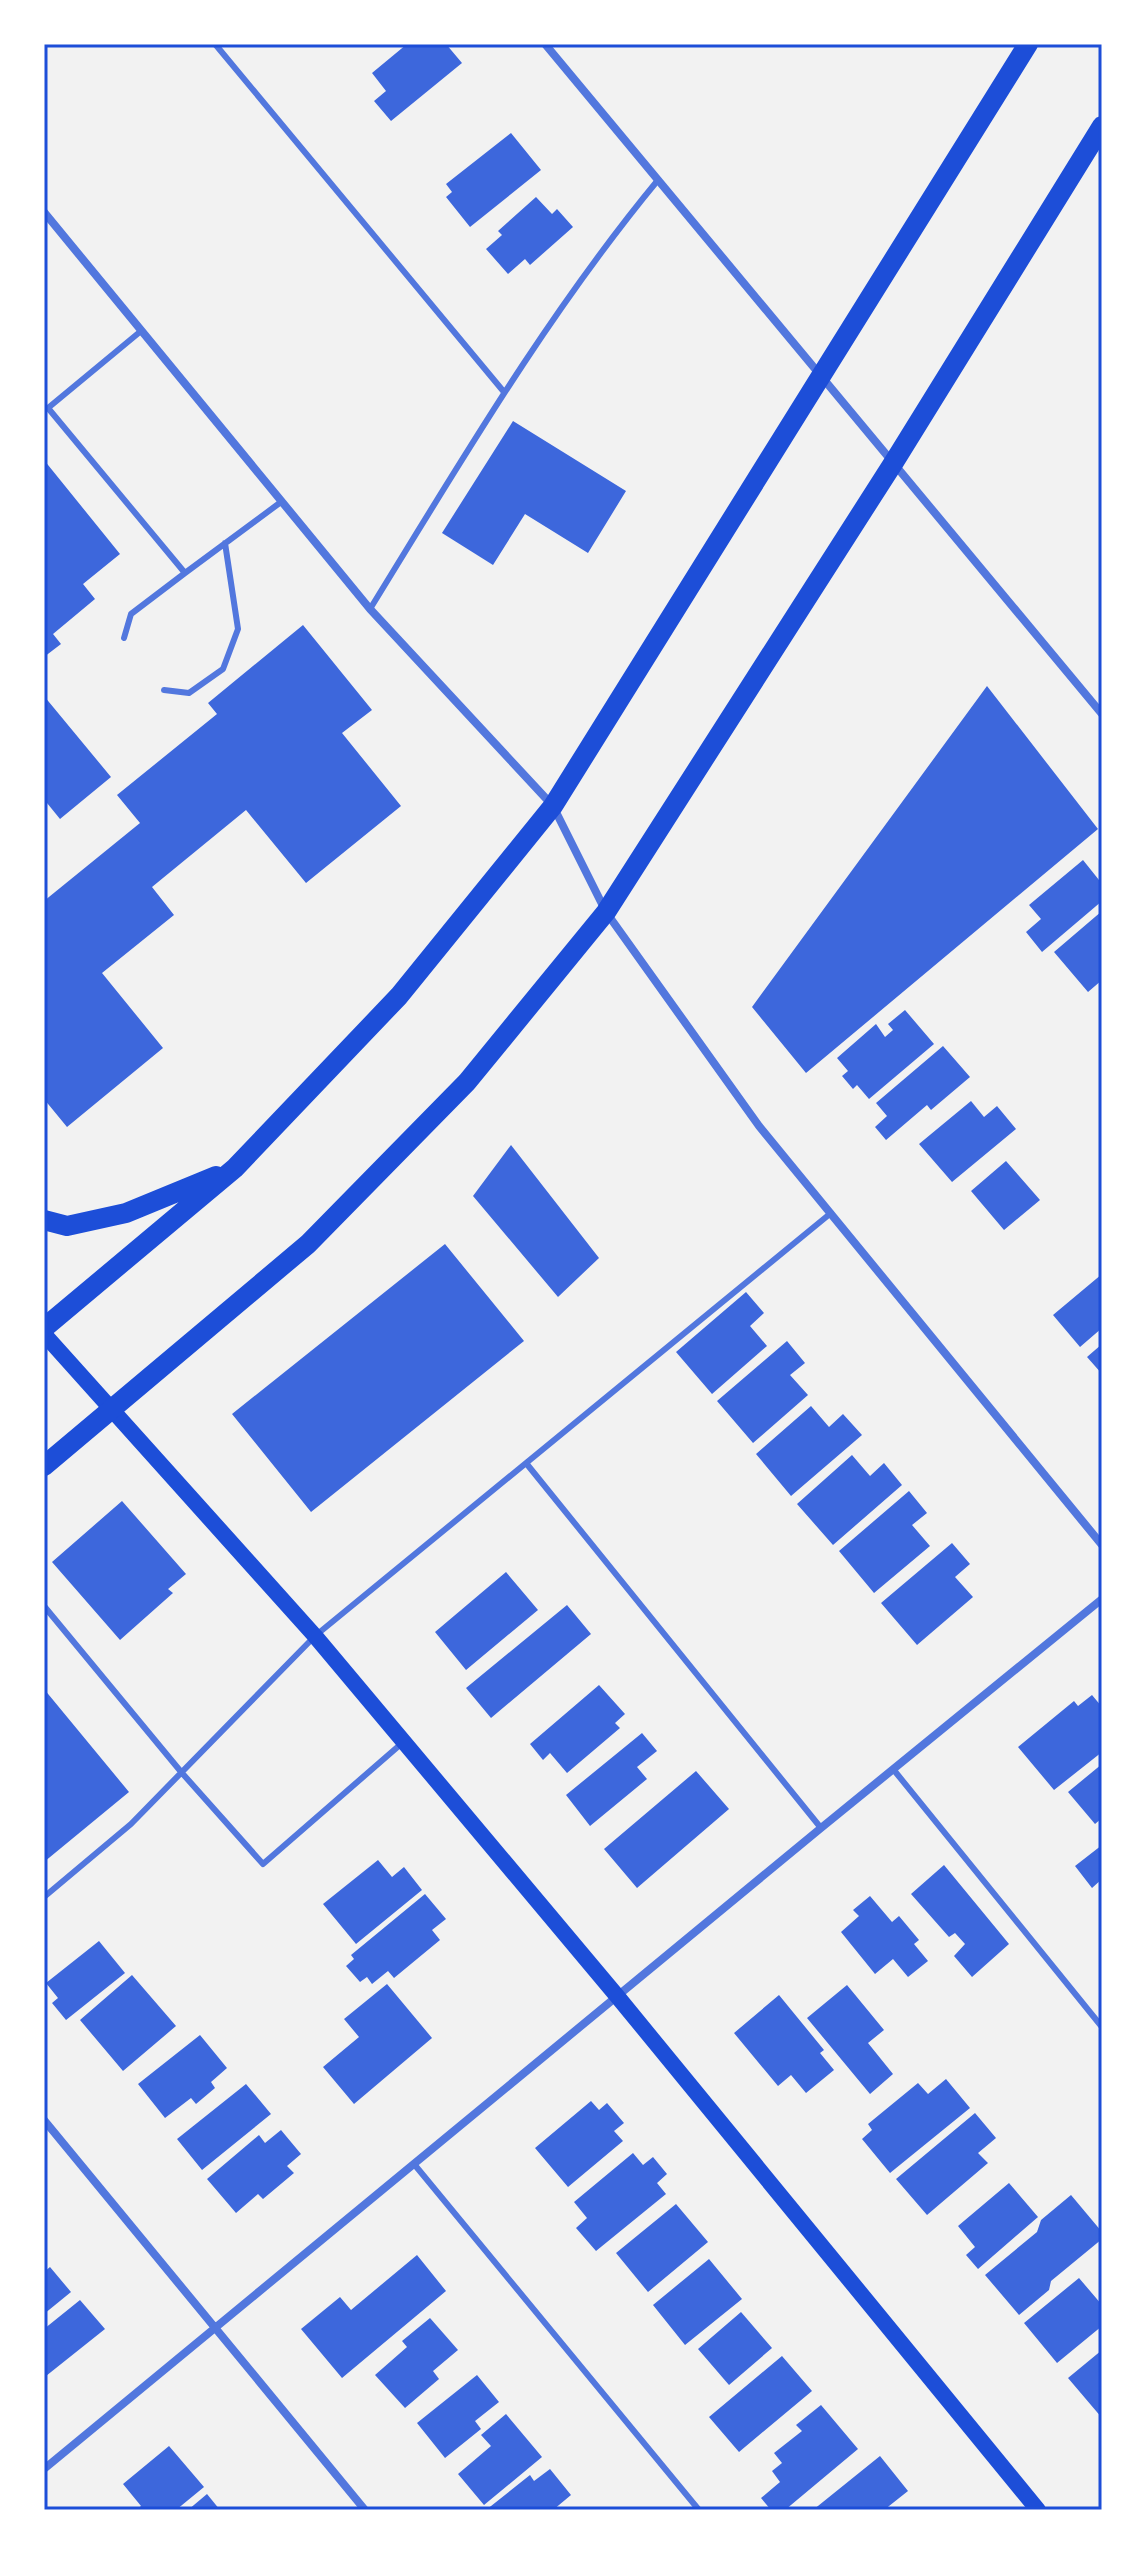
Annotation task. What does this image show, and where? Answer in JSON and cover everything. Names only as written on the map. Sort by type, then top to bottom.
[{"type":"main road","points":[[44,1328],[235,1168],[399,996],[553,806],[1028,44]]},
{"type":"main road","points":[[44,1466],[308,1244],[467,1082],[606,912],[894,462],[1102,126]]},
{"type":"main road","points":[[44,1220],[67,1226],[126,1213],[235,1168]]},
{"type":"main road","points":[[44,1334],[315,1636],[617,1996],[1038,2510]]},
{"type":"street","points":[[545,44],[1102,714]]},
{"type":"street","points":[[44,212],[370,609],[553,806],[606,912],[759,1126],[1102,1545]]},
{"type":"street","points":[[44,2469],[1102,1599]]},
{"type":"street","points":[[44,2120],[365,2510]]},
{"type":"lane","points":[[215,44],[504,392]]},
{"type":"lane","points":[[370,609],[504,392],[624,222],[658,180]]},
{"type":"lane","points":[[141,331],[48,408],[185,573]]},
{"type":"lane","points":[[124,638],[131,614],[281,502]]},
{"type":"lane","points":[[164,690],[189,693],[223,669],[238,629],[225,543]]},
{"type":"lane","points":[[44,1897],[131,1824],[315,1636],[831,1213]]},
{"type":"lane","points":[[526,1463],[821,1828]]},
{"type":"lane","points":[[44,1606],[182,1773],[263,1864],[404,1742]]},
{"type":"lane","points":[[893,1769],[1102,2027]]},
{"type":"lane","points":[[414,2164],[699,2510]]},
{"type":"building","points":[[407,44],[446,44],[462,63],[391,121],[374,101],[386,91],[372,73]]},
{"type":"building","points":[[511,133],[541,170],[470,227],[446,197],[452,192],[446,184]]},
{"type":"building","points":[[536,197],[552,214],[557,209],[573,227],[530,265],[525,259],[508,274],[486,249],[502,235],[498,231]]},
{"type":"building","points":[[513,421],[626,491],[588,553],[525,514],[493,565],[442,533]]},
{"type":"building","points":[[44,460],[120,554],[83,584],[95,599],[53,634],[61,644],[44,657],[46,557]]},
{"type":"building","points":[[303,625],[372,710],[342,733],[401,806],[306,883],[246,810],[152,887],[174,915],[102,973],[163,1048],[67,1127],[44,1099],[44,901],[140,823],[117,795],[217,714],[208,703]]},
{"type":"building","points":[[987,686],[1098,829],[806,1073],[752,1007]]},
{"type":"building","points":[[44,696],[111,777],[60,819],[47,803],[44,805]]},
{"type":"building","points":[[1083,860],[1099,880],[1102,877],[1102,901],[1042,952],[1026,932],[1041,919],[1029,905]]},
{"type":"building","points":[[1102,911],[1102,980],[1088,992],[1054,952]]},
{"type":"building","points":[[905,1010],[934,1044],[869,1099],[857,1085],[853,1089],[842,1076],[848,1071],[837,1058],[876,1024],[885,1037],[893,1030],[888,1024]]},
{"type":"building","points":[[943,1046],[970,1077],[931,1110],[927,1105],[886,1140],[875,1127],[887,1116],[876,1103]]},
{"type":"building","points":[[971,1101],[984,1117],[997,1106],[1016,1129],[952,1182],[919,1144]]},
{"type":"building","points":[[511,1145],[599,1258],[558,1297],[473,1196]]},
{"type":"building","points":[[1006,1161],[1040,1200],[1004,1230],[971,1191]]},
{"type":"building","points":[[445,1244],[524,1341],[311,1512],[232,1414]]},
{"type":"building","points":[[1102,1274],[1102,1328],[1080,1347],[1053,1315]]},
{"type":"building","points":[[746,1292],[764,1313],[750,1326],[767,1346],[712,1394],[676,1352]]},
{"type":"building","points":[[787,1341],[805,1363],[790,1375],[808,1395],[753,1443],[717,1401]]},
{"type":"building","points":[[1102,1344],[1102,1374],[1087,1357]]},
{"type":"building","points":[[811,1406],[829,1427],[843,1414],[862,1435],[791,1496],[756,1454]]},
{"type":"building","points":[[852,1455],[870,1476],[884,1463],[902,1485],[833,1545],[797,1504]]},
{"type":"building","points":[[909,1491],[927,1513],[912,1525],[930,1546],[874,1593],[839,1551]]},
{"type":"building","points":[[122,1501],[186,1574],[168,1589],[173,1593],[120,1640],[52,1562]]},
{"type":"building","points":[[952,1543],[970,1564],[955,1577],[973,1597],[917,1645],[881,1603]]},
{"type":"building","points":[[506,1572],[538,1610],[466,1670],[435,1632]]},
{"type":"building","points":[[567,1605],[591,1634],[491,1718],[466,1688]]},
{"type":"building","points":[[599,1685],[625,1714],[615,1723],[620,1728],[567,1773],[550,1753],[543,1760],[530,1744]]},
{"type":"building","points":[[44,1689],[129,1792],[44,1862]]},
{"type":"building","points":[[1092,1695],[1102,1707],[1102,1752],[1054,1790],[1018,1747],[1074,1701],[1078,1706]]},
{"type":"building","points":[[642,1733],[657,1751],[637,1767],[647,1779],[590,1826],[566,1795]]},
{"type":"building","points":[[1102,1764],[1102,1818],[1095,1824],[1068,1792]]},
{"type":"building","points":[[696,1771],[729,1809],[637,1888],[604,1849]]},
{"type":"building","points":[[1102,1845],[1102,1879],[1092,1888],[1075,1866]]},
{"type":"building","points":[[378,1860],[392,1877],[404,1867],[422,1890],[356,1944],[323,1904]]},
{"type":"building","points":[[944,1865],[1009,1944],[972,1977],[954,1956],[965,1944],[955,1933],[949,1937],[911,1894]]},
{"type":"building","points":[[425,1894],[446,1919],[432,1930],[440,1940],[394,1978],[388,1971],[372,1984],[367,1977],[360,1982],[346,1966],[354,1959],[351,1955]]},
{"type":"building","points":[[870,1896],[892,1922],[899,1916],[919,1940],[914,1944],[928,1961],[908,1977],[893,1959],[875,1974],[841,1932],[859,1916],[853,1910]]},
{"type":"building","points":[[99,1941],[125,1973],[66,2020],[52,2003],[58,1998],[46,1983]]},
{"type":"building","points":[[132,1975],[176,2026],[123,2071],[80,2020]]},
{"type":"building","points":[[387,1984],[432,2038],[354,2104],[323,2067],[359,2037],[344,2019]]},
{"type":"building","points":[[847,1985],[884,2030],[868,2043],[893,2074],[870,2094],[807,2018]]},
{"type":"building","points":[[779,1995],[824,2050],[820,2053],[834,2070],[806,2093],[791,2075],[778,2086],[734,2033]]},
{"type":"building","points":[[200,2035],[227,2068],[211,2082],[215,2088],[196,2104],[191,2098],[165,2118],[138,2084]]},
{"type":"building","points":[[946,2079],[970,2108],[890,2173],[862,2139],[872,2130],[868,2124],[918,2083],[928,2094]]},
{"type":"building","points":[[246,2084],[271,2114],[202,2170],[177,2139]]},
{"type":"building","points":[[591,2101],[599,2110],[607,2103],[624,2123],[614,2131],[623,2141],[568,2187],[535,2148]]},
{"type":"building","points":[[975,2113],[996,2138],[978,2153],[988,2163],[927,2215],[896,2179]]},
{"type":"building","points":[[281,2130],[301,2154],[287,2166],[294,2173],[263,2199],[258,2194],[236,2213],[207,2179],[259,2135],[265,2143]]},
{"type":"building","points":[[633,2153],[643,2165],[653,2157],[667,2174],[657,2183],[666,2194],[596,2251],[576,2228],[587,2218],[574,2202]]},
{"type":"building","points":[[1009,2183],[1038,2217],[978,2269],[966,2255],[975,2247],[958,2226]]},
{"type":"building","points":[[1071,2195],[1102,2232],[1102,2239],[1051,2281],[1049,2290],[1019,2315],[985,2275],[1037,2232],[1041,2220]]},
{"type":"building","points":[[676,2204],[708,2242],[648,2292],[616,2253]]},
{"type":"building","points":[[417,2255],[446,2291],[342,2378],[301,2329],[340,2297],[351,2310]]},
{"type":"building","points":[[709,2259],[742,2299],[685,2345],[653,2305]]},
{"type":"building","points":[[50,2267],[71,2292],[44,2314],[44,2272]]},
{"type":"building","points":[[1079,2278],[1102,2305],[1102,2326],[1057,2363],[1024,2323]]},
{"type":"building","points":[[80,2300],[105,2329],[46,2376],[44,2329]]},
{"type":"building","points":[[741,2312],[772,2348],[729,2385],[698,2349]]},
{"type":"building","points":[[430,2318],[458,2350],[433,2371],[439,2379],[405,2408],[375,2375],[407,2347],[402,2341]]},
{"type":"building","points":[[1102,2350],[1102,2418],[1068,2378]]},
{"type":"building","points":[[782,2356],[812,2391],[739,2452],[709,2417]]},
{"type":"building","points":[[477,2375],[499,2402],[475,2421],[481,2429],[445,2458],[417,2423]]},
{"type":"building","points":[[821,2405],[858,2449],[785,2510],[771,2510],[761,2498],[780,2482],[772,2471],[782,2463],[774,2453],[802,2431],[796,2425]]},
{"type":"building","points":[[506,2414],[542,2457],[484,2505],[458,2474],[491,2446],[481,2435]]},
{"type":"building","points":[[169,2446],[204,2487],[176,2510],[136,2510],[141,2506],[123,2484]]},
{"type":"building","points":[[880,2456],[908,2491],[884,2510],[813,2510]]},
{"type":"building","points":[[550,2469],[571,2495],[553,2510],[486,2510],[530,2475],[534,2481]]},
{"type":"building","points":[[207,2494],[220,2510],[188,2510]]}]
